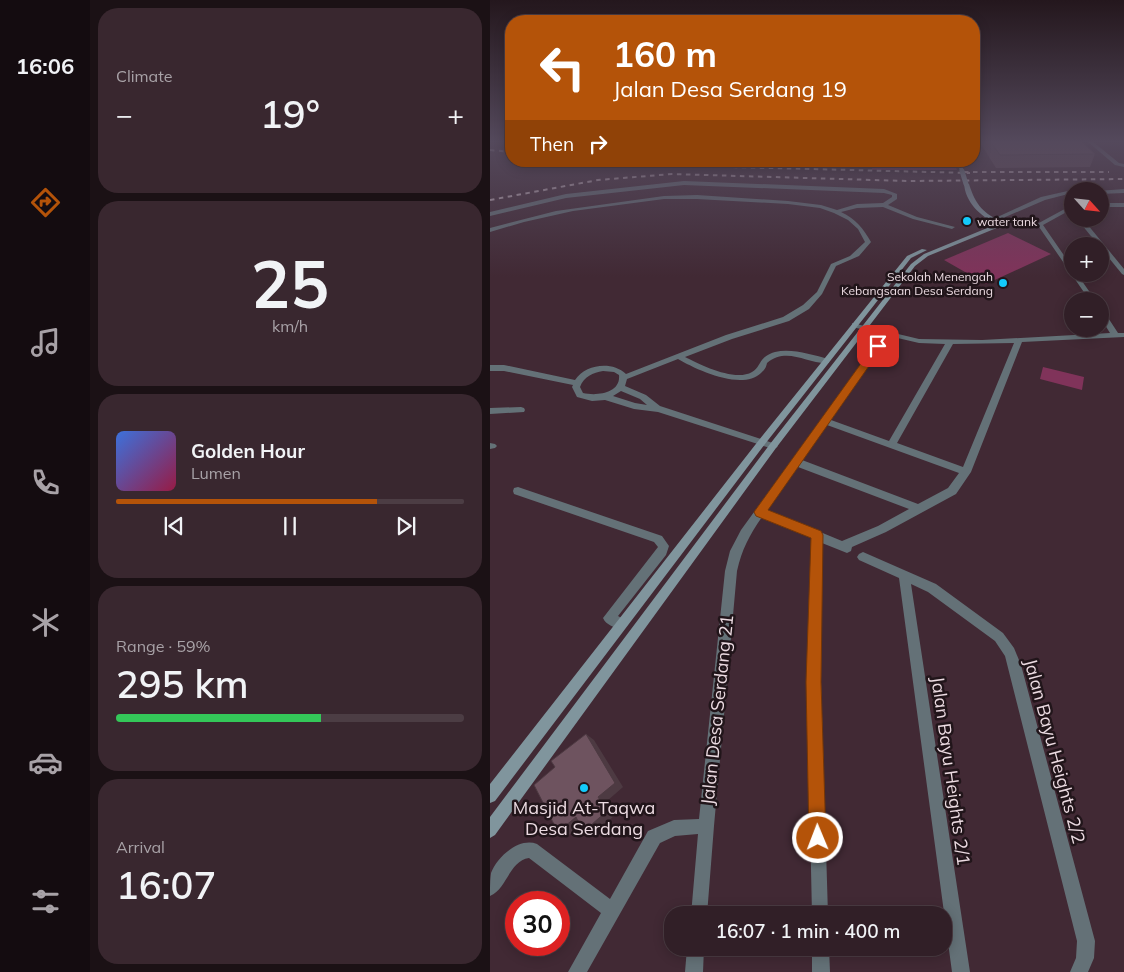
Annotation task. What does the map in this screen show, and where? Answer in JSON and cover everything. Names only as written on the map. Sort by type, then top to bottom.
[{"type":"street","points":[[490,214],[566,196],[654,186]]},
{"type":"street","points":[[768,186],[884,191],[894,194],[895,198],[884,205]]},
{"type":"street","points":[[967,186],[974,205],[985,216],[1002,224]]},
{"type":"street","points":[[1109,192],[1124,191]]},
{"type":"street","points":[[490,830],[826,361],[909,257],[1041,200],[1064,192]]},
{"type":"street","points":[[1109,196],[1124,196]]},
{"type":"street","points":[[490,230],[566,210],[678,197],[794,204],[838,211],[853,220],[864,232],[868,242],[861,253],[849,260],[832,265],[820,292],[806,307],[786,319],[678,356],[625,377],[621,388],[606,397]]},
{"type":"street","points":[[1050,204],[1064,200]]},
{"type":"street","points":[[838,211],[857,206],[884,205],[915,218],[952,227]]},
{"type":"street","points":[[1109,205],[1122,206]]},
{"type":"street","points":[[1064,212],[1040,224],[1064,260]]},
{"type":"street","points":[[490,796],[621,624],[767,444],[865,328],[917,260],[1018,217]]},
{"type":"street","points":[[1087,228],[1124,273]]},
{"type":"street","points":[[1109,323],[1120,336]]},
{"type":"street","points":[[855,325],[919,342],[1120,336]]},
{"type":"street","name":"Jalan Desa Serdang 21","points":[[700,906],[731,571],[736,551],[745,533],[887,334]]},
{"type":"street","points":[[852,551],[952,491],[966,472],[1019,339]]},
{"type":"street","points":[[891,446],[950,342]]},
{"type":"street","points":[[678,356],[708,371],[736,377],[756,374],[763,366],[763,362],[773,355],[799,355],[826,361]]},
{"type":"street","points":[[490,368],[504,368],[577,382]]},
{"type":"street","points":[[625,377],[617,370],[603,368],[590,372],[577,382],[576,387],[580,395],[592,398],[606,397],[634,406],[659,409],[767,444]]},
{"type":"street","points":[[621,388],[643,398],[659,409]]},
{"type":"street","points":[[490,411],[521,410]]},
{"type":"street","points":[[825,422],[966,472]]},
{"type":"street","points":[[796,462],[920,509]]},
{"type":"street","points":[[518,491],[658,539],[664,546],[662,552],[609,618],[621,624]]},
{"type":"street","name":"Jalan Bayu Heights 2/2","points":[[760,512],[817,535],[932,588],[1000,637],[1010,652],[1015,665],[1086,941],[1085,958],[1079,972]]},
{"type":"street","points":[[817,535],[814,682],[820,906]]},
{"type":"street","name":"Jalan Bayu Heights 2/1","points":[[904,575],[961,972]]},
{"type":"street","points":[[577,972],[654,837],[674,828],[706,826]]},
{"type":"street","points":[[490,888],[511,858],[523,850],[531,850],[612,912]]},
{"type":"street","points":[[694,972],[695,956]]},
{"type":"street","points":[[821,956],[821,972]]},
{"type":"shaded area","points":[[1008,233],[1051,254],[986,284],[944,260]]},
{"type":"shaded area","points":[[1043,367],[1084,377],[1082,390],[1040,379]]},
{"type":"building","name":"Masjid At-Taqwa Desa Serdang","points":[[586,734],[615,783],[598,797],[607,811],[583,832],[576,817],[558,832],[534,785],[555,767],[551,761]]},
{"type":"railway","points":[[490,200],[564,186]]},
{"type":"place","name":"water tank","points":[[967,221]]},
{"type":"place","name":"Sekolah Menengah Kebangsaan Desa Serdang","points":[[1003,283]]},
{"type":"place","name":"Masjid At-Taqwa Desa Serdang","points":[[584,788]]},
{"type":"route","points":[[818,838],[814,682],[817,535],[760,512],[878,346]]}]
